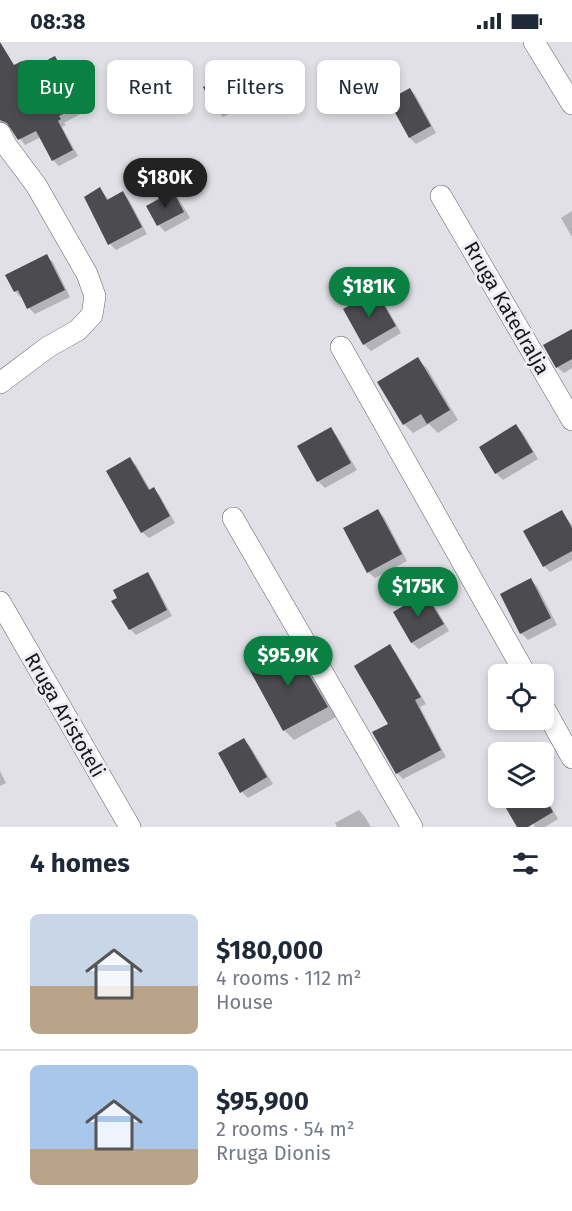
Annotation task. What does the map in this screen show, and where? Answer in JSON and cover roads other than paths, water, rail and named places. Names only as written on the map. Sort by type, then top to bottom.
[{"type":"street","points":[[534,42],[572,104]]},
{"type":"street","points":[[0,133],[6,145],[42,194],[87,274],[95,296],[92,315],[78,330],[48,347],[0,383]]},
{"type":"street","name":"Rruga Katedralja","points":[[441,195],[572,420]]},
{"type":"street","points":[[341,347],[519,664]]},
{"type":"street","points":[[233,518],[412,827]]},
{"type":"street","name":"Rruga Aristoteli","points":[[0,602],[130,827]]},
{"type":"street","points":[[554,726],[572,758]]}]
